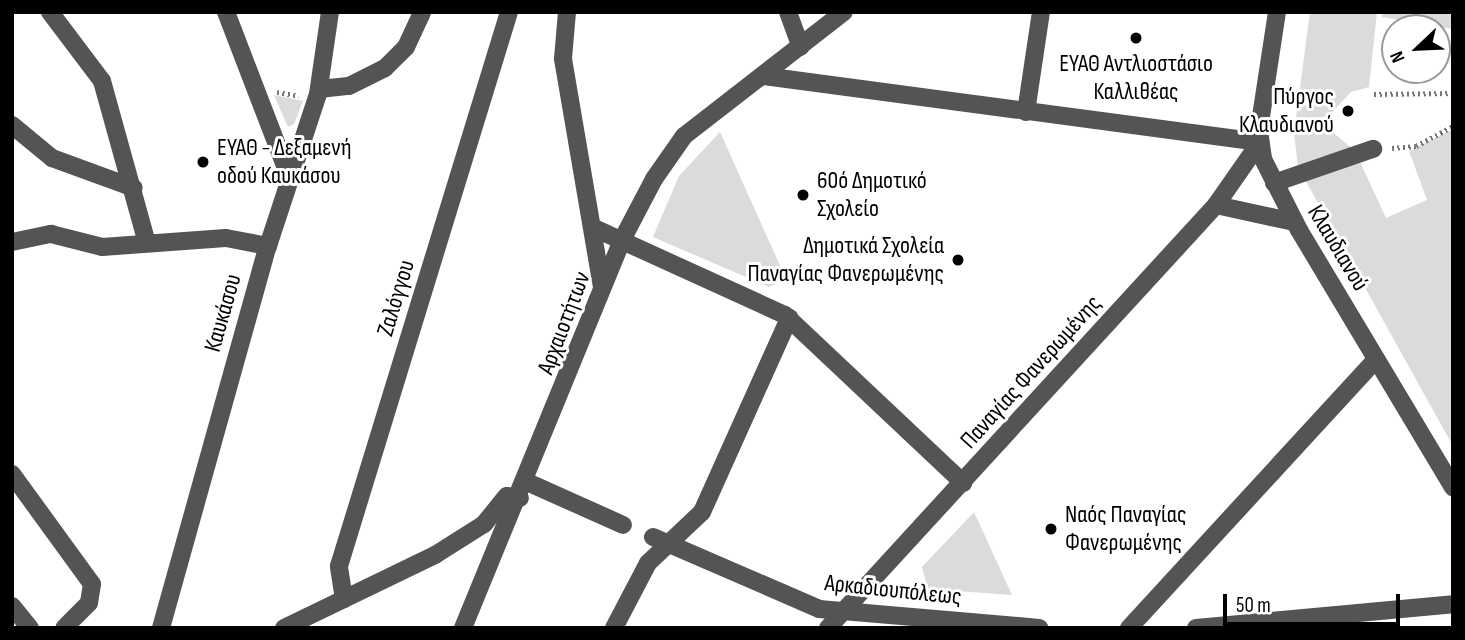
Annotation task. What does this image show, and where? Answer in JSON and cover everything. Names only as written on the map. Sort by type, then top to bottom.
[{"type":"street","points":[[50,12],[102,81],[134,188],[147,243]]},
{"type":"street","points":[[226,12],[289,176]]},
{"type":"street","name":"Καυκάσου","points":[[160,628],[268,246],[318,94],[330,12]]},
{"type":"street","points":[[318,94],[349,86],[385,68],[406,47],[422,12]]},
{"type":"street","name":"Ζαλόγγου","points":[[344,599],[340,566],[509,12]]},
{"type":"street","points":[[567,12],[563,59],[594,228],[602,289]]},
{"type":"street","points":[[788,12],[801,47]]},
{"type":"street","name":"Αρχαιοτήτων","points":[[463,628],[524,490],[622,240],[684,136],[844,12]]},
{"type":"street","points":[[1026,112],[1041,12]]},
{"type":"street","name":"Κλαυδιανού","points":[[1277,12],[1260,142],[1274,183],[1294,222],[1453,487]]},
{"type":"street","points":[[764,76],[1260,142]]},
{"type":"street","points":[[12,125],[52,158],[134,188]]},
{"type":"street","name":"Παναγίας Φανερωμένης","points":[[828,628],[1216,205],[1260,142]]},
{"type":"street","points":[[1274,183],[1373,149]]},
{"type":"street","points":[[1216,205],[1294,222]]},
{"type":"street","points":[[594,228],[789,318],[962,483]]},
{"type":"street","points":[[12,242],[51,234],[102,247],[243,238],[268,246]]},
{"type":"street","points":[[614,628],[648,563],[702,512],[789,318]]},
{"type":"street","points":[[1129,628],[1376,359]]},
{"type":"street","points":[[12,474],[94,592],[64,628]]},
{"type":"street","points":[[284,628],[475,531],[507,496],[524,490],[623,525]]},
{"type":"street","name":"Αρκαδιουπόλεως","points":[[653,537],[812,607],[841,613],[1039,628]]},
{"type":"street","points":[[1196,628],[1349,619],[1453,604]]},
{"type":"street","points":[[12,606],[30,628]]},
{"type":"path","points":[[256,88],[318,94]]},
{"type":"path","points":[[1374,94],[1453,93]]},
{"type":"path","points":[[1373,149],[1416,146],[1453,126]]},
{"type":"shaded area","points":[[1310,12],[1377,12],[1369,87],[1351,92],[1322,123],[1355,151],[1386,218],[1427,200],[1409,151],[1451,130],[1453,446],[1298,167],[1294,133]]},
{"type":"shaded area","points":[[1453,12],[1453,29],[1451,14],[1382,14]]},
{"type":"shaded area","points":[[274,95],[303,101],[294,124],[288,127]]},
{"type":"shaded area","points":[[720,132],[786,279],[769,287],[653,237],[679,176]]},
{"type":"shaded area","points":[[974,512],[1012,595],[928,589],[922,567]]},
{"type":"place","name":"ΕΥΑΘ Αντλιοστάσιο Καλλιθέας","points":[[1136,38]]},
{"type":"place","name":"Πύργος Κλαυδιανού","points":[[1348,111]]},
{"type":"place","name":"ΕΥΑΘ - Δεξαμενή οδού Καυκάσου","points":[[203,162]]},
{"type":"place","name":"60ό Δημοτικό Σχολείο","points":[[803,195]]},
{"type":"place","name":"Δημοτικά Σχολεία Παναγίας Φανερωμένης","points":[[958,260]]},
{"type":"place","name":"Ναός Παναγίας Φανερωμένης","points":[[1051,529]]}]
